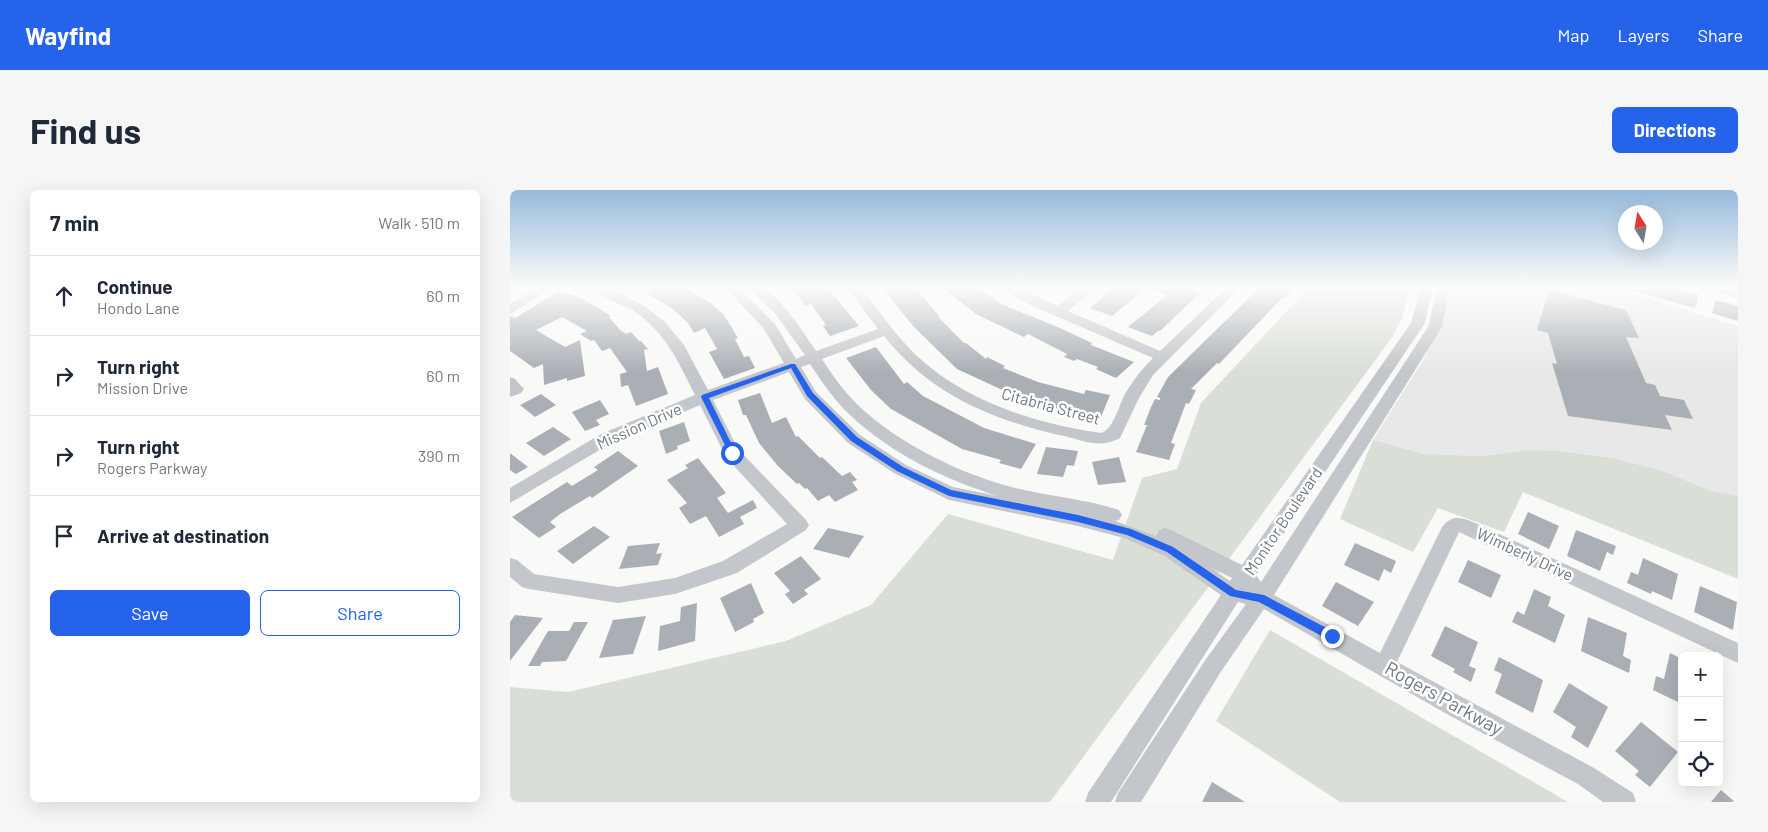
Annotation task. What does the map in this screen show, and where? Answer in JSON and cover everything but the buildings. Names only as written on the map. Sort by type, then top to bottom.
[{"type":"street","points":[[510,566],[529,581],[618,596],[675,586],[730,567],[800,525],[732,453],[677,345],[660,325],[646,315]]},
{"type":"street","name":"Rogers Parkway","points":[[758,315],[770,327],[810,394],[854,439],[900,469],[949,493],[1078,519],[1128,532],[1170,550],[1234,593],[1261,598],[1586,776],[1624,802]]},
{"type":"street","name":"Rogers Parkway","points":[[782,315],[840,395],[851,407],[877,428],[924,459],[958,476],[1011,493],[1077,506],[1125,519],[1160,533],[1246,576],[1261,598]]},
{"type":"street","name":"Citabria Street","points":[[875,315],[912,359],[942,383],[974,401],[1027,422],[1099,438],[1110,437],[1114,434],[1140,382],[1162,357]]},
{"type":"street","points":[[1064,315],[1162,357],[1206,315]]},
{"type":"street","name":"Monitor Boulevard","points":[[1097,802],[1234,593],[1418,323],[1420,315]]},
{"type":"street","name":"Monitor Boulevard","points":[[1127,802],[1213,666],[1261,598],[1408,373],[1435,327],[1438,315]]},
{"type":"street","name":"Mission Drive","points":[[510,496],[607,438],[705,397],[888,330]]},
{"type":"street","name":"Wimberly Drive","points":[[1385,666],[1448,532],[1455,524],[1467,527],[1738,653]]},
{"type":"shaded area","points":[[1283,315],[1403,315],[1393,336],[1050,802],[510,802],[510,687],[568,692],[786,641],[871,605],[948,514],[1113,560],[1142,478],[1177,469],[1201,403]]},
{"type":"shaded area","points":[[1444,315],[1701,315],[1738,326],[1738,496],[1711,491],[1663,471],[1613,458],[1560,451],[1526,450],[1484,456],[1424,454],[1373,440],[1425,357]]},
{"type":"shaded area","points":[[1373,440],[1424,454],[1484,456],[1526,450],[1560,451],[1613,458],[1663,471],[1711,491],[1738,496],[1738,579],[1523,492],[1504,532],[1438,508],[1413,552],[1340,519]]},
{"type":"shaded area","points":[[1270,630],[1568,802],[1340,802],[1216,721]]},
{"type":"route","points":[[732,453],[705,397],[793,365],[810,394],[854,439],[900,469],[949,493],[1105,525],[1149,540],[1170,550],[1234,593],[1261,598],[1332,636]]}]
